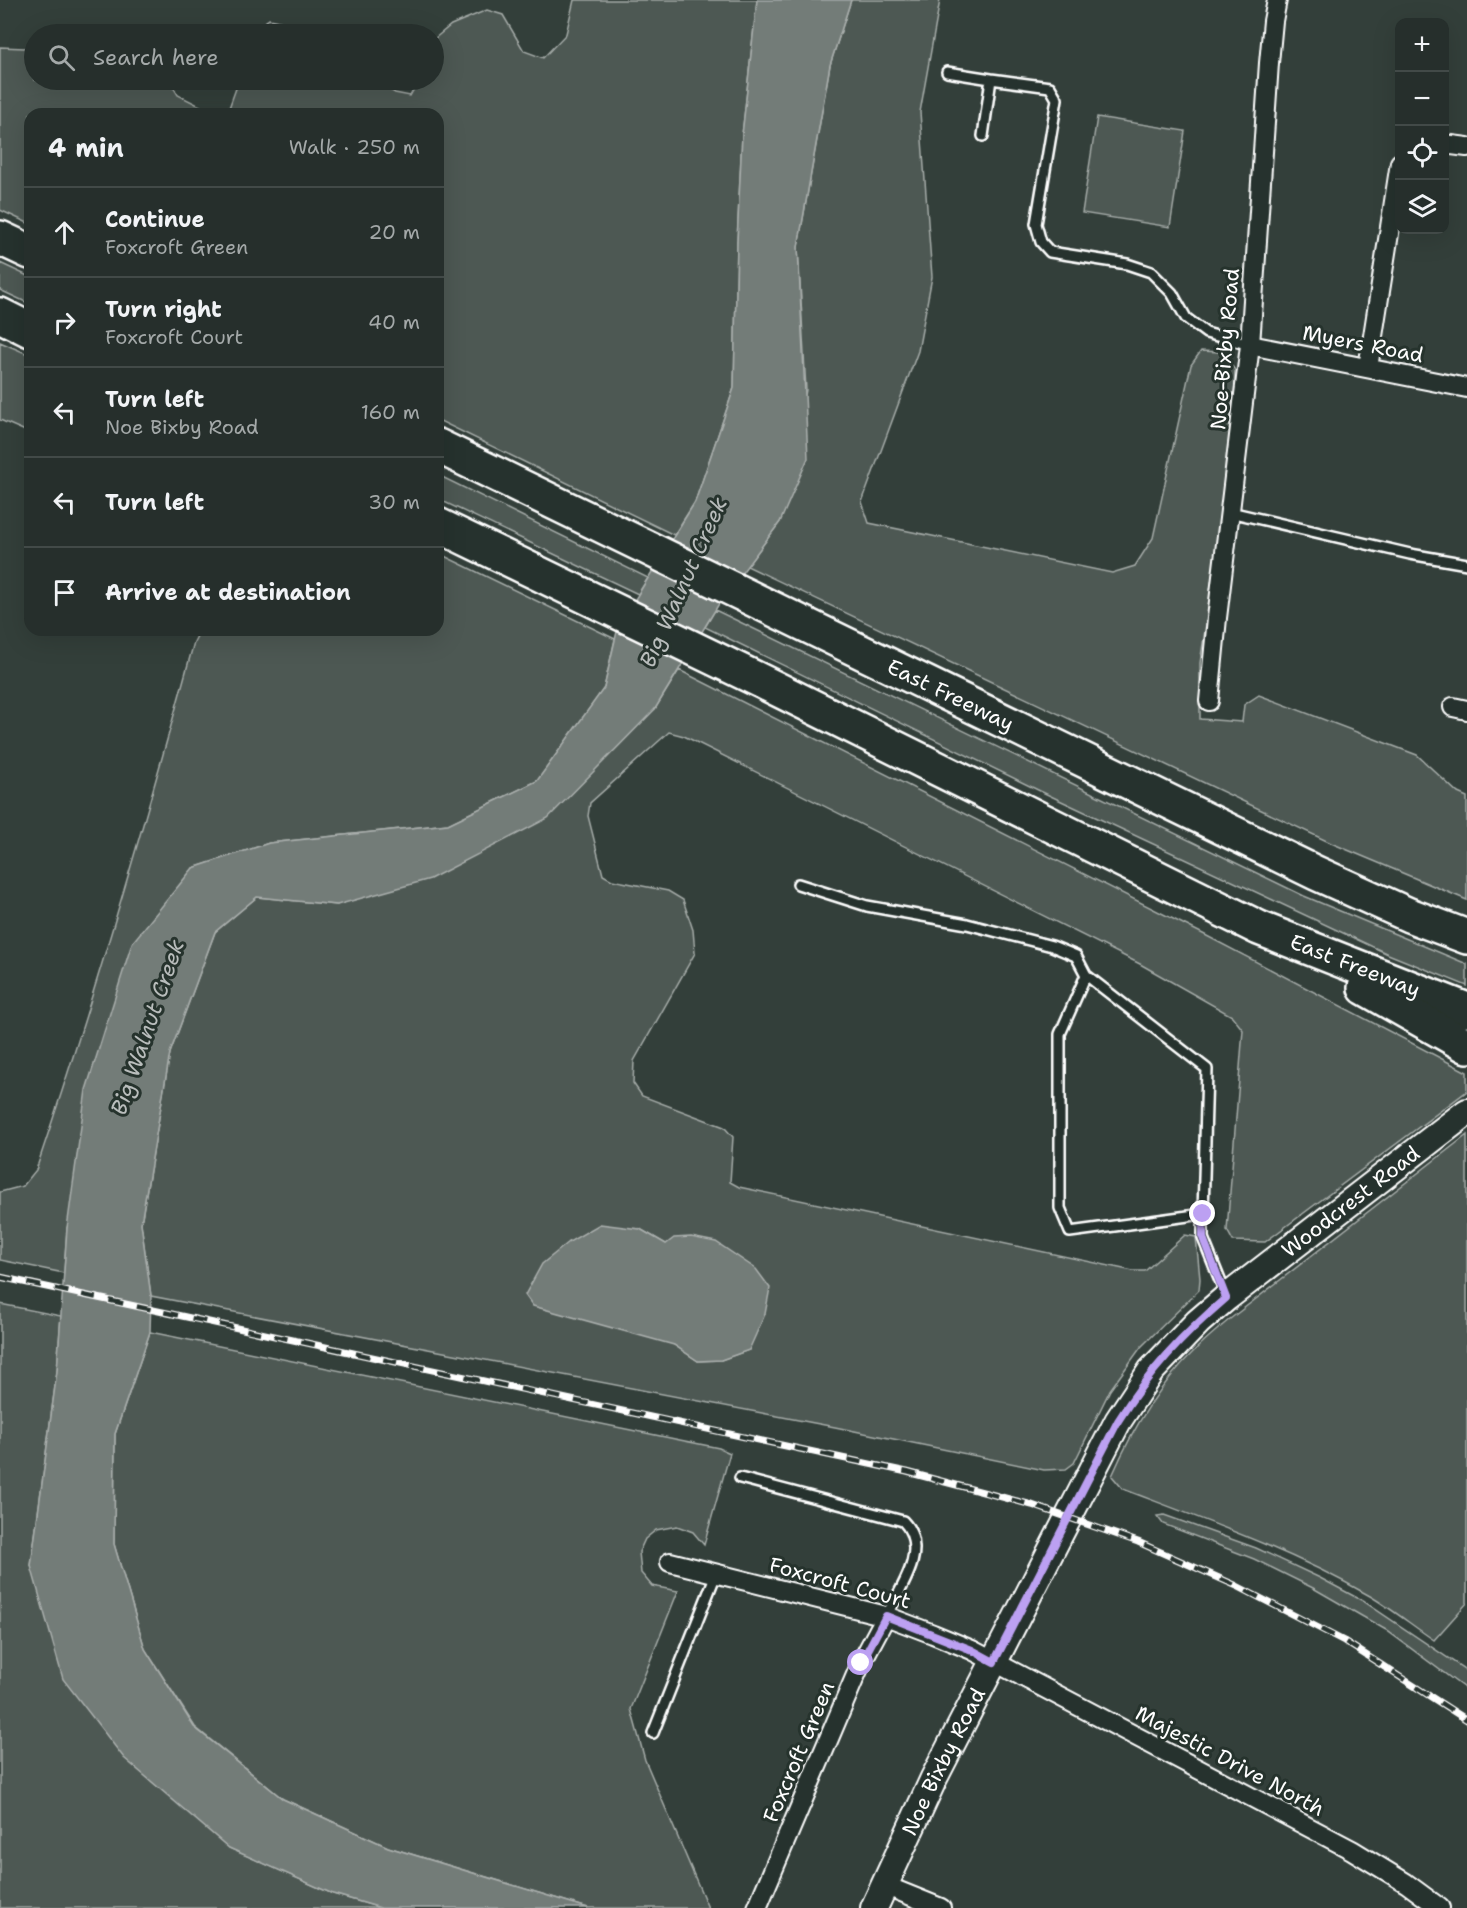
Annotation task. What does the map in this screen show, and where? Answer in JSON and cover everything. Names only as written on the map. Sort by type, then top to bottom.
[{"type":"highway","points":[[0,238],[24,249]]},
{"type":"highway","points":[[0,315],[24,327]]},
{"type":"highway","name":"East Freeway","points":[[444,449],[1316,873],[1409,915],[1467,937]]},
{"type":"highway","name":"East Freeway","points":[[444,528],[763,682],[1259,928],[1467,1010]]},
{"type":"highway","points":[[1259,928],[1467,1046]]},
{"type":"street","name":"Noe-Bixby Road","points":[[1209,701],[1250,345],[1270,52],[1277,0]]},
{"type":"street","points":[[1449,145],[1467,147]]},
{"type":"street","points":[[1368,368],[1397,180]]},
{"type":"street","name":"Myers Road","points":[[1250,345],[1467,388]]},
{"type":"street","name":"Woodcrest Road","points":[[1230,1295],[1467,1112]]},
{"type":"street","name":"Noe Bixby Road","points":[[874,1908],[934,1778],[1118,1421],[1134,1394],[1171,1349],[1230,1295]]},
{"type":"street","name":"Foxcroft Court","points":[[670,1562],[886,1616],[972,1650],[994,1662]]},
{"type":"street","name":"Foxcroft Green","points":[[758,1908],[861,1663],[886,1616]]},
{"type":"street","name":"Majestic Drive North","points":[[994,1662],[1352,1850],[1406,1883],[1440,1908]]},
{"type":"street","points":[[884,1885],[941,1908]]},
{"type":"lane","points":[[947,72],[1050,87],[1057,99],[1036,224],[1041,243],[1050,252],[1127,264],[1151,272],[1172,293],[1186,318],[1206,333],[1250,345]]},
{"type":"lane","points":[[983,136],[991,79]]},
{"type":"lane","points":[[1230,512],[1398,551],[1467,564]]},
{"type":"lane","points":[[798,884],[867,906],[967,924],[1052,946],[1076,956],[1086,975],[1207,1069],[1203,1238],[1230,1295]]},
{"type":"lane","points":[[1086,975],[1060,1034],[1060,1208],[1070,1232],[1203,1214]]},
{"type":"lane","points":[[740,1478],[903,1521],[911,1529],[915,1541],[912,1566],[886,1616]]},
{"type":"lane","points":[[653,1733],[716,1574]]},
{"type":"shaded area","points":[[574,0],[757,0],[742,135],[734,388],[695,502],[674,535],[444,423],[444,108],[229,108],[235,90],[390,90],[410,96],[413,90],[444,90],[444,31],[451,25],[487,10],[503,15],[524,51],[543,58],[566,34]]},
{"type":"shaded area","points":[[851,0],[940,0],[920,112],[932,277],[918,351],[862,502],[869,523],[1112,573],[1135,566],[1153,538],[1191,365],[1201,351],[1221,352],[1235,370],[1233,448],[1200,663],[1200,719],[1242,722],[1244,705],[1259,695],[1417,755],[1458,793],[1467,797],[1467,900],[1331,843],[747,566],[780,522],[806,390],[798,247],[830,65]]},
{"type":"shaded area","points":[[269,19],[292,24],[262,24]]},
{"type":"shaded area","points":[[0,47],[24,48],[24,90],[175,90],[178,95],[204,108],[24,108],[24,221],[0,210]]},
{"type":"shaded area","points":[[1097,117],[1185,131],[1170,227],[1082,213]]},
{"type":"shaded area","points":[[0,263],[24,274],[24,301],[0,290]]},
{"type":"shaded area","points":[[0,342],[24,352],[24,430],[0,420]]},
{"type":"shaded area","points":[[444,478],[648,578],[638,594],[444,502]]},
{"type":"shaded area","points":[[444,556],[615,639],[604,688],[537,781],[448,824],[269,843],[193,868],[67,1228],[64,1273],[0,1260],[0,1192],[23,1186],[36,1170],[99,973],[197,636],[444,636]]},
{"type":"shaded area","points":[[715,610],[1304,896],[1467,964],[1467,986],[1388,954],[1040,791],[705,627]]},
{"type":"shaded area","points":[[679,670],[1203,934],[1467,1072],[1467,1091],[1265,1242],[1233,1241],[1227,1230],[1243,1030],[1232,1016],[1140,964],[684,736],[669,732],[590,803],[588,816],[603,875],[612,880],[668,891],[683,900],[693,930],[695,953],[634,1061],[633,1083],[642,1096],[724,1127],[733,1137],[730,1182],[739,1187],[1133,1271],[1145,1271],[1185,1235],[1196,1237],[1199,1290],[1141,1347],[1110,1390],[1074,1463],[1066,1469],[1044,1470],[835,1427],[151,1296],[141,1223],[170,1053],[215,932],[257,897],[337,905],[655,709]],"holes":[[[640,1229],[666,1244],[749,1350],[721,1360],[698,1361],[674,1345]]]},
{"type":"shaded area","points":[[1467,1135],[1467,1603],[1434,1640],[1378,1601],[1340,1580],[1249,1538],[1123,1489],[1112,1476],[1128,1442],[1158,1393],[1199,1346],[1230,1319]]},
{"type":"shaded area","points":[[0,1304],[61,1316],[57,1371],[31,1566],[229,1848],[333,1894],[381,1908],[0,1908]]},
{"type":"shaded area","points":[[150,1332],[719,1448],[730,1453],[704,1545],[693,1532],[677,1526],[656,1530],[645,1539],[639,1552],[641,1573],[652,1586],[678,1591],[631,1709],[645,1760],[708,1908],[588,1908],[388,1847],[283,1799],[195,1727],[145,1649],[114,1544],[115,1434]]},
{"type":"shaded area","points":[[1164,1515],[1256,1548],[1363,1601],[1467,1671],[1467,1690],[1386,1630],[1313,1588],[1254,1559],[1163,1524],[1157,1516]]},
{"type":"water","name":"Big Walnut Creek","points":[[757,0],[851,0],[830,65],[798,247],[808,458],[780,522],[720,602],[655,709],[548,818],[430,879],[337,905],[257,897],[215,932],[170,1053],[141,1223],[151,1296],[150,1332],[115,1434],[114,1544],[145,1649],[194,1727],[283,1799],[388,1847],[588,1908],[381,1908],[333,1894],[229,1848],[124,1758],[63,1679],[31,1566],[57,1371],[67,1228],[86,1090],[132,943],[193,868],[269,843],[448,824],[537,781],[604,688],[618,627],[695,502],[734,388],[742,135]]},
{"type":"water","points":[[600,1224],[640,1229],[666,1244],[674,1238],[691,1237],[716,1242],[756,1269],[770,1288],[765,1314],[749,1350],[721,1360],[698,1361],[674,1345],[533,1306],[525,1295],[542,1264],[569,1242]]},
{"type":"railway","points":[[0,1277],[907,1472],[1032,1505],[1138,1542],[1237,1586],[1344,1641],[1467,1720]]},
{"type":"route","points":[[861,1663],[886,1616],[972,1650],[994,1662],[1134,1394],[1171,1349],[1226,1298],[1203,1238],[1203,1214]]}]
